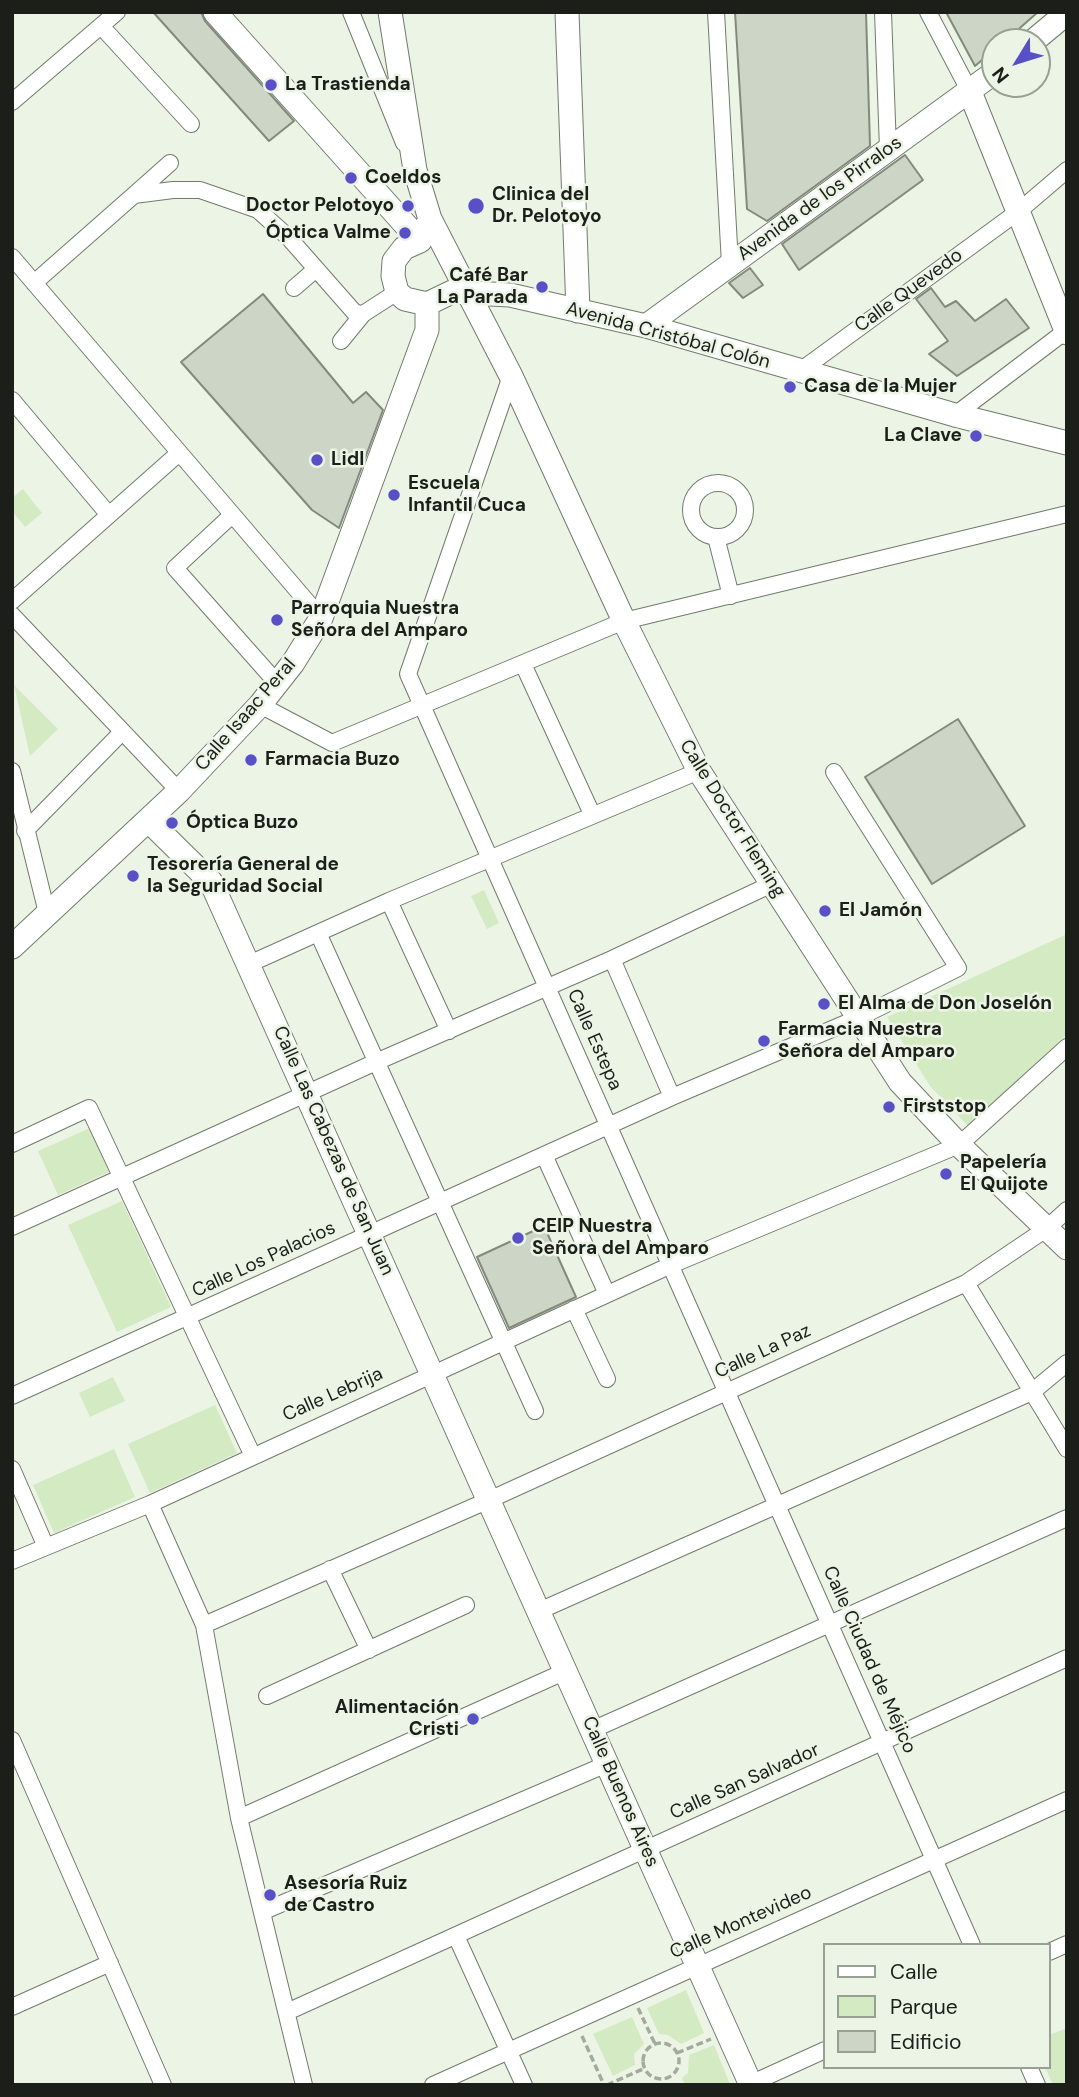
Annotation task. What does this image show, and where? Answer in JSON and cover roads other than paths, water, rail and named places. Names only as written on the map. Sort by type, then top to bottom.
[{"type":"main road","points":[[215,12],[420,241]]},
{"type":"main road","name":"Calle Doctor Fleming","points":[[390,12],[415,170],[430,219],[443,250],[469,293],[511,376],[624,621],[699,771],[900,1082],[959,1145],[1067,1248]]},
{"type":"main road","points":[[567,12],[578,312]]},
{"type":"main road","points":[[1048,28],[1067,13]]},
{"type":"main road","name":"Avenida de los Pirralos","points":[[646,327],[981,83]]},
{"type":"main road","points":[[970,92],[1066,332]]},
{"type":"main road","points":[[427,304],[405,299],[397,292],[393,276],[394,261],[404,248],[420,241],[430,219]]},
{"type":"main road","name":"Avenida Cristóbal Colón","points":[[427,304],[452,292],[510,295],[646,327],[955,415],[1067,443]]},
{"type":"main road","name":"Calle Isaac Peral","points":[[12,947],[149,821],[260,705],[321,618],[427,330],[427,304]]},
{"type":"main road","name":"Calle Las Cabezas de San Juan","points":[[149,821],[211,883],[489,1500]]},
{"type":"main road","name":"Calle Buenos Aires","points":[[489,1500],[750,2084]]},
{"type":"street","points":[[12,102],[117,12]]},
{"type":"street","points":[[351,12],[415,170]]},
{"type":"street","points":[[716,12],[730,264]]},
{"type":"street","points":[[883,12],[888,149]]},
{"type":"street","points":[[928,12],[970,92]]},
{"type":"street","points":[[101,26],[191,124]]},
{"type":"street","points":[[34,283],[170,163]]},
{"type":"street","name":"Calle Quevedo","points":[[800,371],[1019,211],[1067,170]]},
{"type":"street","points":[[134,195],[200,190],[229,198],[266,216],[355,313],[363,314]]},
{"type":"street","points":[[12,257],[321,618]]},
{"type":"street","points":[[294,288],[316,269]]},
{"type":"street","points":[[341,341],[363,314],[397,292]]},
{"type":"street","points":[[955,415],[1066,332]]},
{"type":"street","name":"Calle Estepa","points":[[511,376],[408,674],[727,1392]]},
{"type":"street","points":[[12,400],[109,514]]},
{"type":"street","points":[[12,600],[179,453]]},
{"type":"street","points":[[232,514],[175,568],[277,682]]},
{"type":"street","points":[[260,705],[332,743],[624,621],[1067,514]]},
{"type":"street","points":[[716,537],[731,596]]},
{"type":"street","points":[[12,615],[179,791]]},
{"type":"street","points":[[523,664],[592,814]]},
{"type":"street","points":[[25,831],[122,732]]},
{"type":"street","points":[[12,771],[47,913]]},
{"type":"street","points":[[249,964],[389,901],[699,771]]},
{"type":"street","name":"Calle Los Palacios","points":[[12,1396],[672,1097],[858,1017],[958,968],[834,772]]},
{"type":"street","points":[[12,1227],[123,1179],[376,1062],[612,959],[772,884]]},
{"type":"street","points":[[389,901],[449,1031]]},
{"type":"street","points":[[318,933],[535,1411]]},
{"type":"street","points":[[612,959],[672,1097]]},
{"type":"street","name":"Calle Lebrija","points":[[12,1561],[150,1504],[252,1454],[433,1375],[671,1265],[959,1145],[1067,1047]]},
{"type":"street","points":[[12,1144],[89,1108],[252,1454]]},
{"type":"street","points":[[544,1155],[607,1294]]},
{"type":"street","name":"Calle La Paz","points":[[204,1625],[489,1500],[966,1283],[1046,1229],[1067,1210]]},
{"type":"street","points":[[966,1283],[1067,1449]]},
{"type":"street","points":[[574,1310],[607,1379]]},
{"type":"street","points":[[539,1611],[1032,1392],[1067,1363]]},
{"type":"street","name":"Calle Ciudad de Méjico","points":[[727,1392],[971,1943]]},
{"type":"street","points":[[12,1469],[46,1548]]},
{"type":"street","points":[[150,1504],[204,1625],[239,1818],[304,2085]]},
{"type":"street","points":[[592,1730],[1067,1518]]},
{"type":"street","points":[[330,1569],[369,1650]]},
{"type":"street","points":[[267,1696],[466,1605]]},
{"type":"street","name":"Calle San Salvador","points":[[286,2012],[1067,1658]]},
{"type":"street","points":[[239,1818],[566,1671]]},
{"type":"street","points":[[12,1740],[163,2085]]},
{"type":"street","points":[[262,1912],[607,1764]]},
{"type":"street","name":"Calle Montevideo","points":[[433,2085],[1067,1800]]},
{"type":"street","points":[[456,1936],[524,2085]]},
{"type":"street","points":[[1051,1951],[1067,1944]]},
{"type":"street","points":[[12,2007],[110,1963]]},
{"type":"street","points":[[750,2084],[824,2050]]},
{"type":"street","points":[[1030,2069],[1037,2085]]},
{"type":"place","name":"La Trastienda","points":[[271,85]]},
{"type":"place","name":"Coeldos","points":[[351,178]]},
{"type":"place","name":"Doctor Pelotoyo","points":[[408,206]]},
{"type":"place","name":"Clinica del Dr. Pelotoyo","points":[[476,206]]},
{"type":"place","name":"Óptica Valme","points":[[405,233]]},
{"type":"place","name":"Café Bar La Parada","points":[[542,287]]},
{"type":"place","name":"Casa de la Mujer","points":[[790,387]]},
{"type":"place","name":"La Clave","points":[[976,436]]},
{"type":"place","name":"Lidl","points":[[317,460]]},
{"type":"place","name":"Escuela Infantil Cuca","points":[[394,495]]},
{"type":"place","name":"Parroquia Nuestra Señora del Amparo","points":[[277,620]]},
{"type":"place","name":"Farmacia Buzo","points":[[251,760]]},
{"type":"place","name":"Óptica Buzo","points":[[172,823]]},
{"type":"place","name":"Tesorería General de la Seguridad Social","points":[[133,876]]},
{"type":"place","name":"El Jamón","points":[[825,911]]},
{"type":"place","name":"El Alma de Don Joselón","points":[[824,1004]]},
{"type":"place","name":"Farmacia Nuestra Señora del Amparo","points":[[764,1041]]},
{"type":"place","name":"Firststop","points":[[889,1107]]},
{"type":"place","name":"Papelería El Quijote","points":[[946,1174]]},
{"type":"place","name":"CEIP Nuestra Señora del Amparo","points":[[518,1238]]},
{"type":"place","name":"Alimentación Cristi","points":[[473,1719]]},
{"type":"place","name":"Asesoría Ruiz de Castro","points":[[270,1895]]}]
